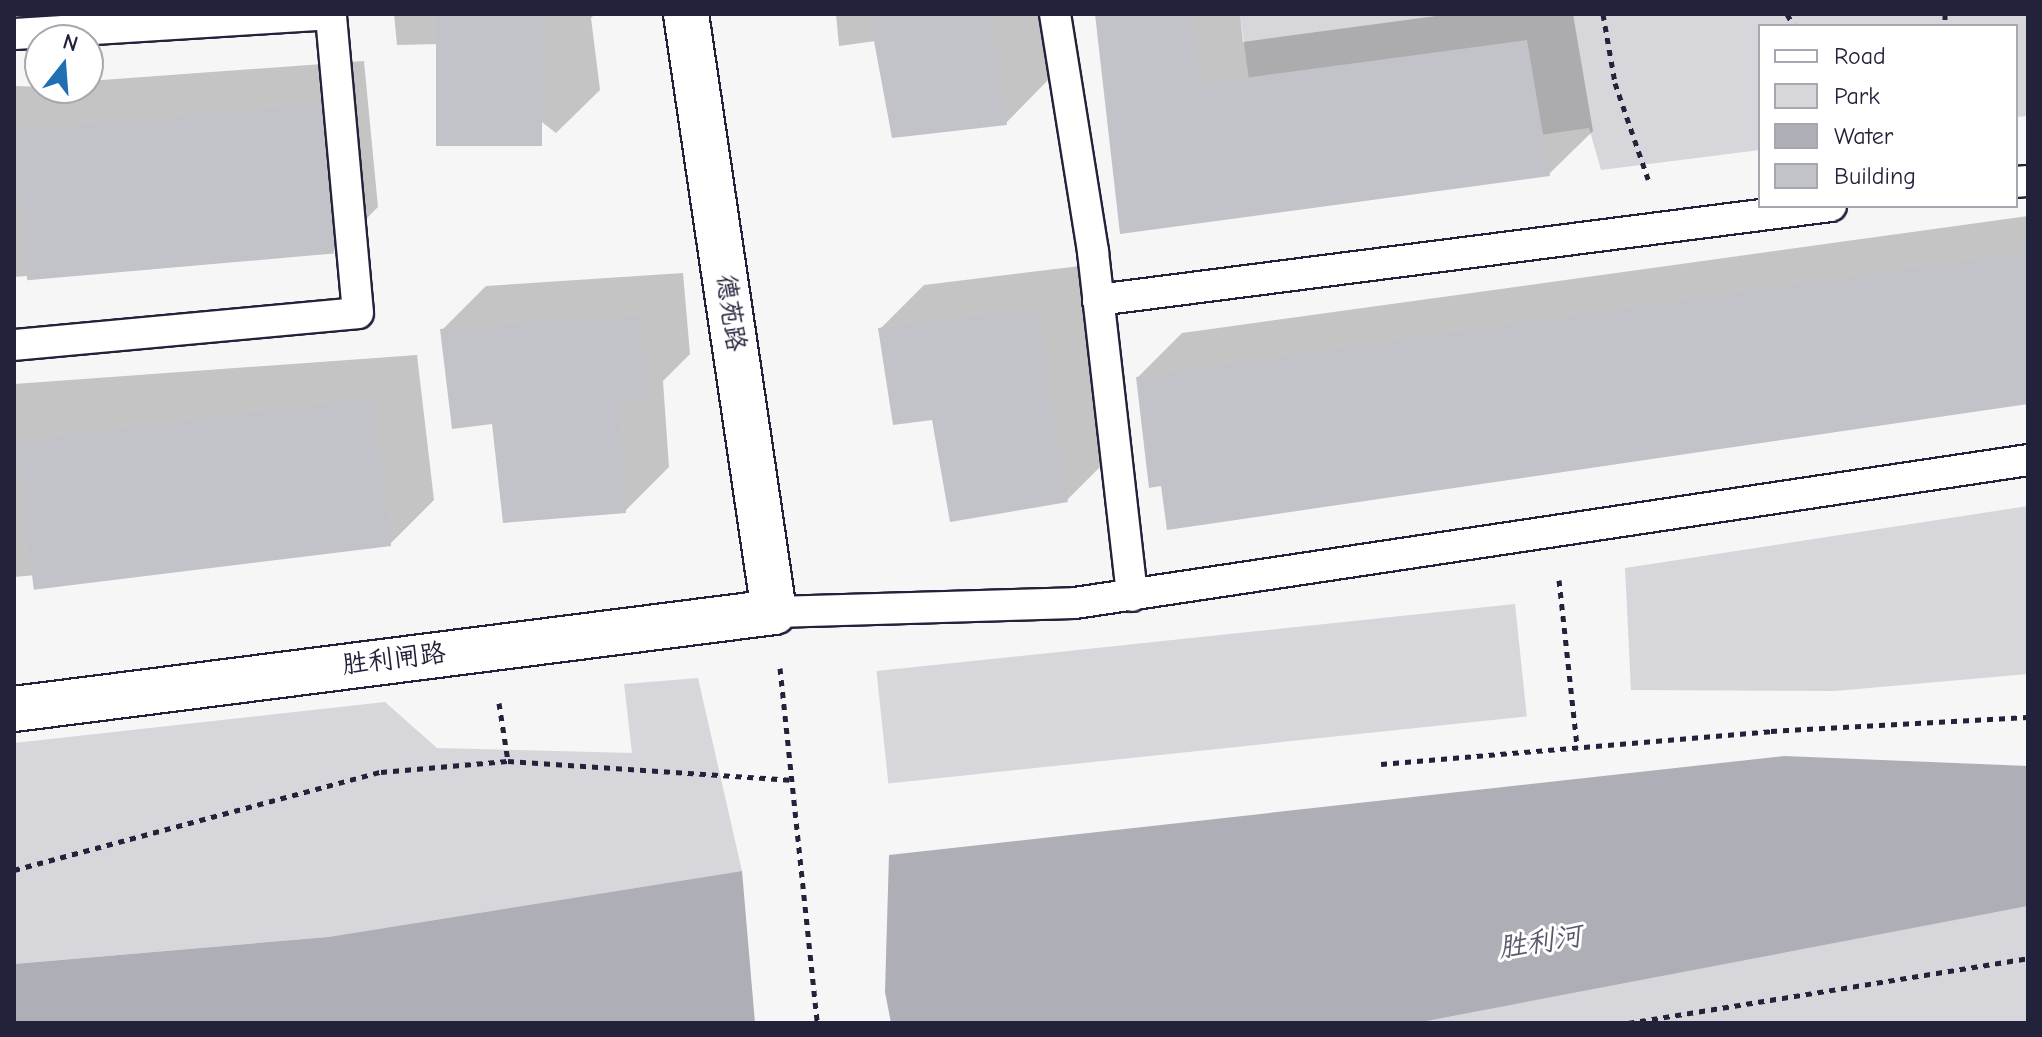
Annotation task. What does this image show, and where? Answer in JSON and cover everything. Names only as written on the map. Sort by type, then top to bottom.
[{"type":"street","name":"德苑路","points":[[686,14],[774,612]]},
{"type":"street","name":"胜利闸路","points":[[14,709],[774,612]]},
{"type":"lane","points":[[14,34],[330,14],[358,313],[14,345]]},
{"type":"lane","points":[[1055,14],[1098,300],[1132,596]]},
{"type":"lane","points":[[1098,300],[1815,208]]},
{"type":"lane","points":[[774,612],[1075,603],[2028,460]]},
{"type":"path","points":[[1603,14],[1615,83],[1664,227]]},
{"type":"path","points":[[1554,532],[1577,747]]},
{"type":"path","points":[[774,612],[817,1023]]},
{"type":"path","points":[[1381,764],[1577,747],[2028,717]]},
{"type":"path","points":[[14,870],[381,772],[508,761],[793,780]]},
{"type":"path","points":[[1628,1023],[2028,958]]},
{"type":"green space","points":[[1240,14],[2028,14],[2028,116],[2018,117],[2018,24],[1758,24],[1758,150],[1601,170],[1589,128],[1262,175]]},
{"type":"green space","points":[[2028,506],[2028,674],[1835,691],[1631,690],[1625,568]]},
{"type":"green space","points":[[1515,604],[1527,716],[888,783],[877,671]]},
{"type":"green space","points":[[698,678],[742,871],[328,937],[14,964],[14,743],[385,702],[437,748],[632,753],[624,684]]},
{"type":"green space","points":[[2028,906],[2028,1021],[1416,1023],[1466,1011]]},
{"type":"water","name":"胜利河","points":[[1784,756],[2028,766],[2028,906],[1416,1023],[891,1023],[885,992],[889,855]]},
{"type":"water","points":[[742,871],[755,1023],[14,1023],[14,964],[328,937]]},
{"type":"building","points":[[436,14],[542,14],[542,146],[436,146]]},
{"type":"building","points":[[869,14],[989,14],[1007,125],[892,138]]},
{"type":"building","points":[[1095,14],[1192,14],[1200,84],[1527,40],[1550,176],[1120,234]]},
{"type":"building","points":[[321,104],[334,253],[27,280],[14,131]]},
{"type":"building","points":[[2028,252],[2028,404],[1167,530],[1161,486],[1149,488],[1136,377]]},
{"type":"building","points":[[1037,309],[1068,502],[950,522],[932,420],[893,425],[878,328]]},
{"type":"building","points":[[640,316],[647,400],[618,401],[626,513],[503,523],[492,424],[452,429],[440,329]]},
{"type":"building","points":[[373,398],[391,546],[34,590],[16,442]]}]
